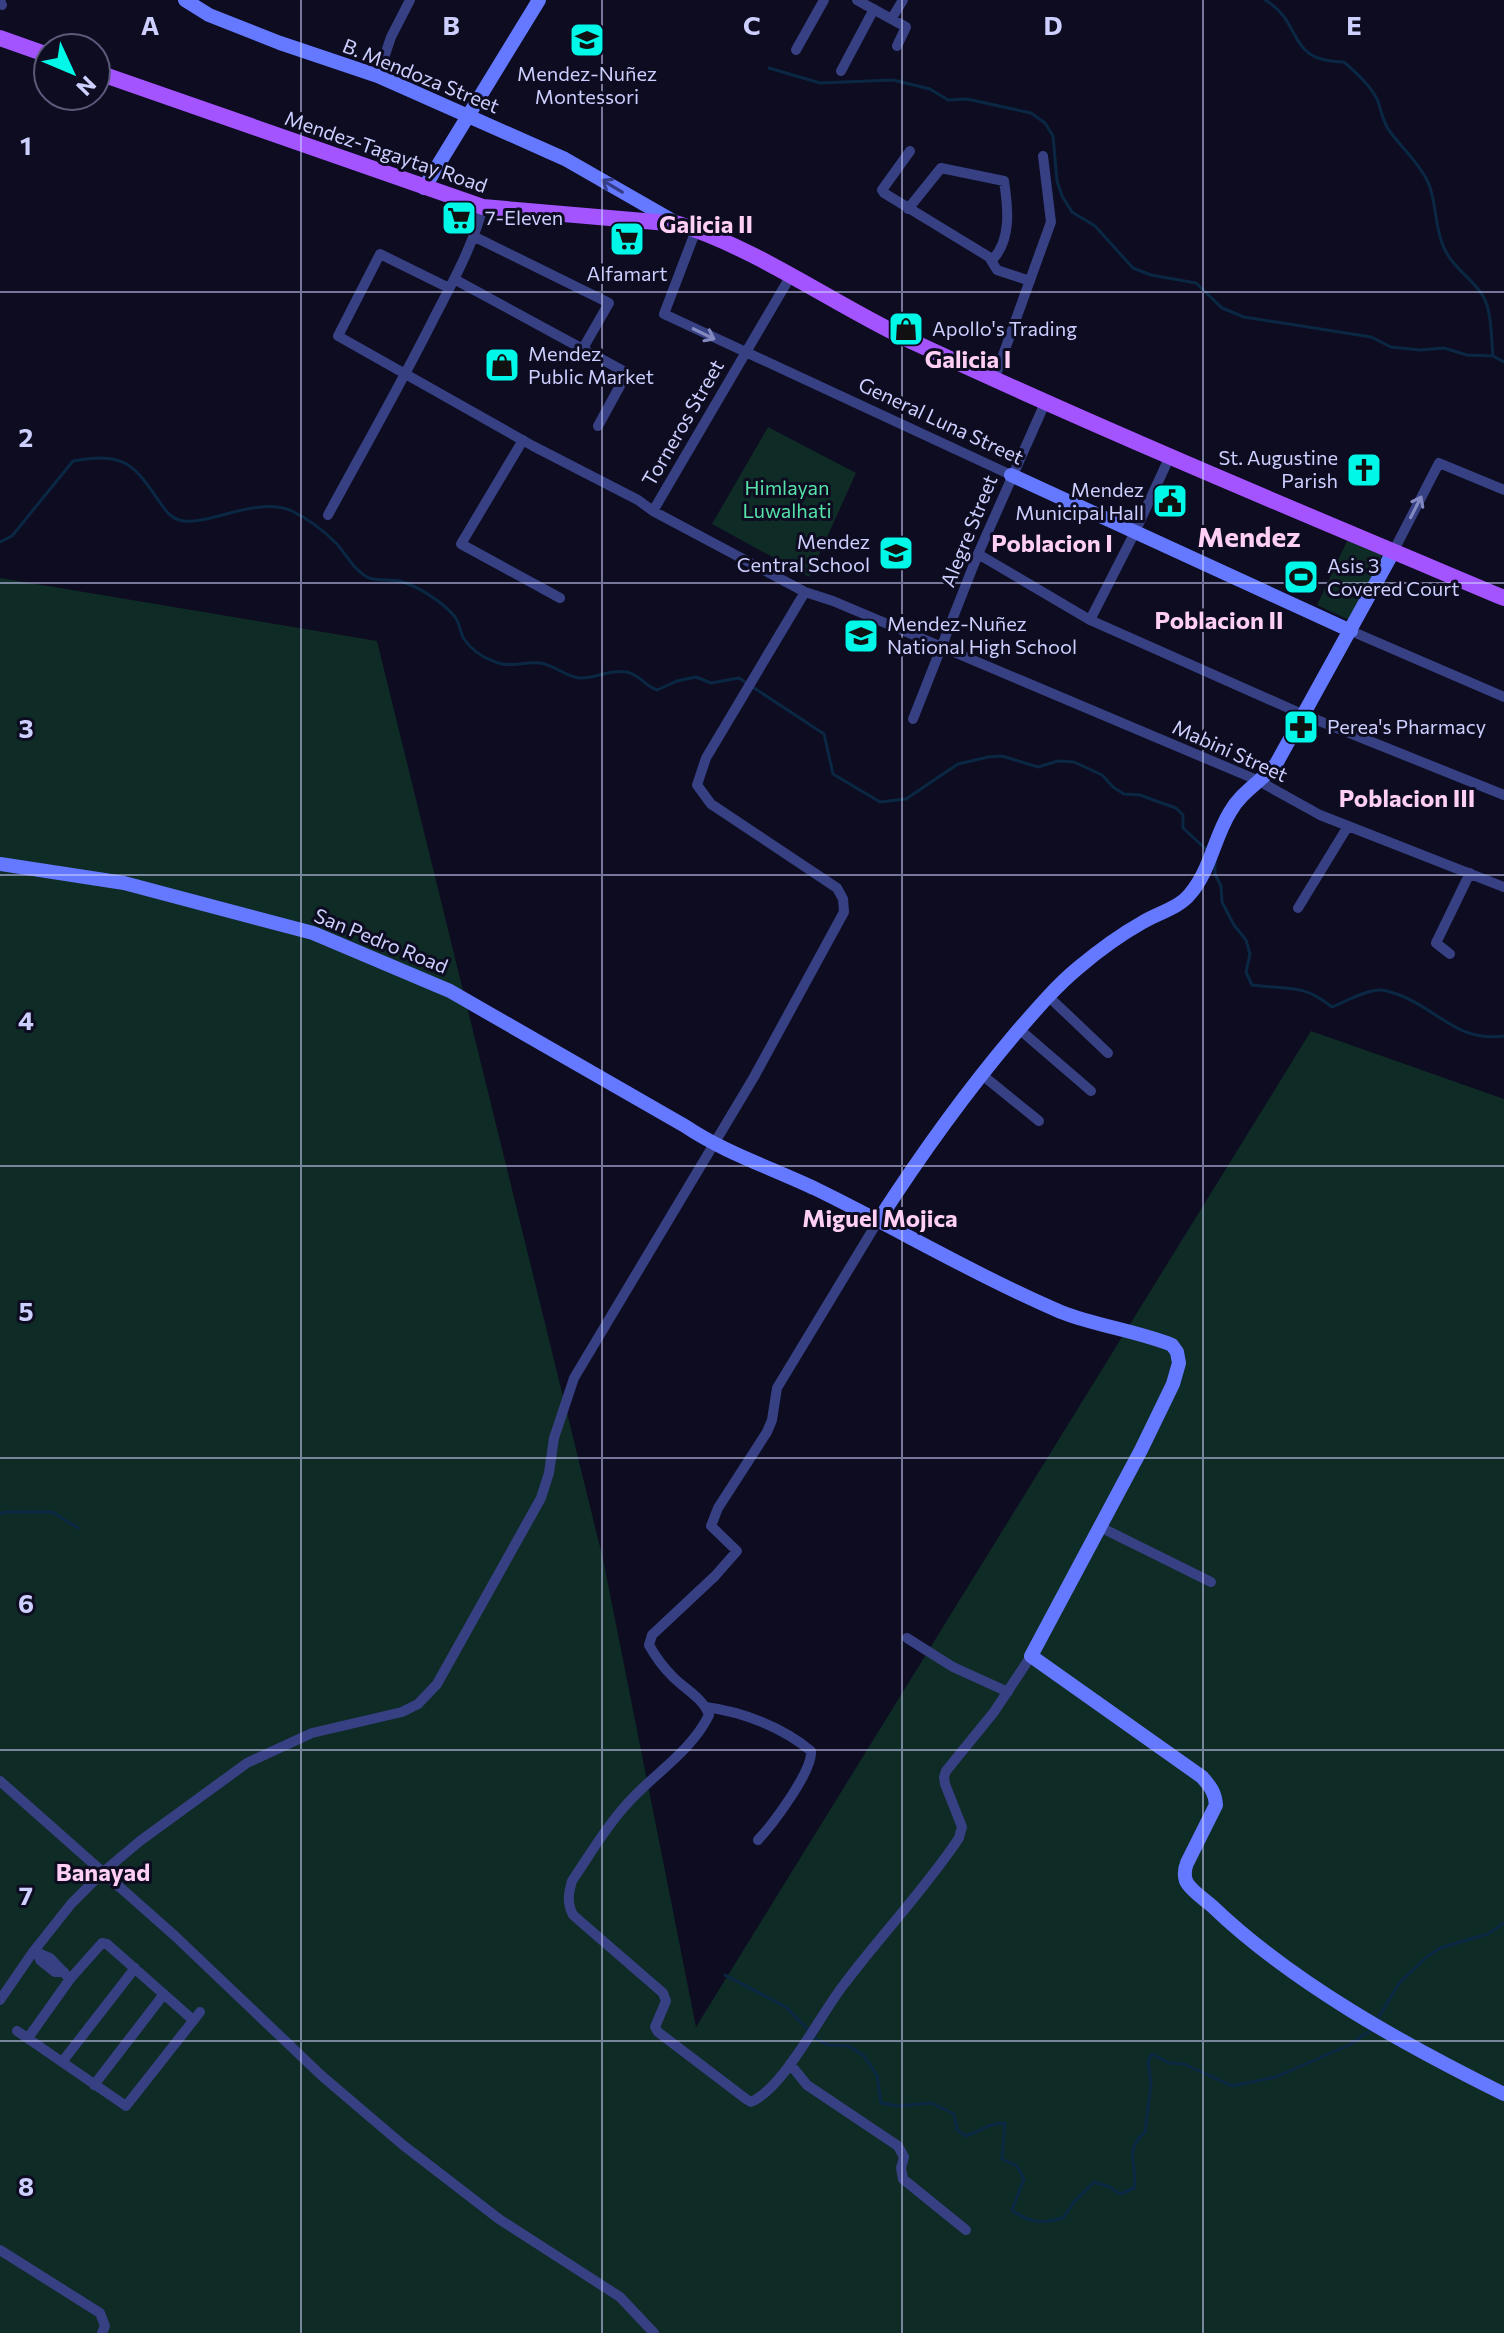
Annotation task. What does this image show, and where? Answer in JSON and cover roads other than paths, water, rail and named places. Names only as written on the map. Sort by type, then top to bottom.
[{"type":"main road","points":[[0,38],[32,49]]},
{"type":"main road","name":"Mendez-Tagaytay Road","points":[[112,78],[483,207],[688,227],[909,341],[994,380],[1504,598]]},
{"type":"main road","points":[[633,221],[639,213],[640,203]]},
{"type":"street","name":"B. Mendoza Street","points":[[185,0],[209,15],[378,76],[565,159],[688,227]]},
{"type":"street","points":[[378,76],[391,37],[410,0]]},
{"type":"street","points":[[424,188],[539,0]]},
{"type":"street","points":[[796,50],[824,0]]},
{"type":"street","points":[[857,0],[906,27],[897,46]]},
{"type":"street","points":[[892,18],[903,0]]},
{"type":"street","points":[[841,71],[874,9]]},
{"type":"street","points":[[910,151],[882,190],[895,202],[992,260],[997,270],[1030,281]]},
{"type":"street","points":[[994,380],[1051,222],[1043,156]]},
{"type":"street","points":[[908,209],[941,168],[1004,181],[1008,218],[998,254],[992,260]]},
{"type":"street","points":[[328,515],[475,237],[483,207]]},
{"type":"street","name":"General Luna Street","points":[[688,227],[664,314],[1351,631],[1504,697]]},
{"type":"street","points":[[475,237],[609,303],[582,350]]},
{"type":"street","name":"Torneros Street","points":[[451,284],[380,254],[338,336],[653,511],[790,277]]},
{"type":"street","points":[[451,284],[627,373],[598,426]]},
{"type":"street","name":"Alegre Street","points":[[913,719],[1011,475],[1045,403]]},
{"type":"street","points":[[528,443],[461,544],[560,598]]},
{"type":"street","points":[[1090,620],[1170,456]]},
{"type":"street","points":[[1211,1582],[1100,1527],[1031,1656],[944,1777],[962,1827],[959,1838],[843,1985],[790,2064],[760,2098],[751,2102],[746,2099],[658,2032],[655,2027],[666,2001],[663,1993],[573,1915],[568,1905],[572,1881],[623,1808],[678,1756],[709,1715],[706,1707],[672,1677],[652,1652],[649,1645],[652,1635],[737,1551],[711,1526],[718,1508],[767,1432],[777,1388],[878,1221],[981,1074],[1048,996],[1110,944],[1189,896],[1234,806],[1276,764],[1351,631],[1439,463],[1504,490]]},
{"type":"street","name":"Mabini Street","points":[[653,511],[805,592],[833,601],[1257,780],[1320,815],[1504,887]]},
{"type":"street","points":[[978,554],[1090,620],[1302,714],[1504,795]]},
{"type":"street","points":[[0,2000],[71,1904],[102,1873],[140,1841],[247,1763],[312,1733],[402,1712],[418,1704],[437,1684],[541,1498],[549,1473],[554,1438],[574,1378],[778,1036],[844,912],[843,899],[837,888],[711,804],[697,785],[706,758],[805,592]]},
{"type":"street","points":[[1298,908],[1348,826]]},
{"type":"street","name":"San Pedro Road","points":[[0,864],[124,883],[313,933],[450,991],[713,1144],[780,1172],[994,1281],[1064,1313],[1172,1345],[1179,1363],[1173,1384],[1100,1527]]},
{"type":"street","points":[[1450,954],[1436,943],[1470,873]]},
{"type":"street","points":[[1048,996],[1108,1053]]},
{"type":"street","points":[[1019,1029],[1091,1091]]},
{"type":"street","points":[[981,1074],[1039,1121]]},
{"type":"street","points":[[907,1638],[953,1667],[1008,1692]]},
{"type":"street","points":[[1031,1656],[1210,1786],[1216,1805],[1187,1863],[1186,1882],[1230,1925],[1331,1998],[1504,2094]]},
{"type":"street","points":[[706,1707],[728,1710],[764,1723],[811,1751],[811,1762],[758,1840]]},
{"type":"street","points":[[0,1781],[175,1936],[322,2076],[403,2145],[499,2219],[620,2297],[654,2333]]},
{"type":"street","points":[[17,2031],[126,2106],[197,2016],[164,1994],[107,1944],[102,1943],[67,1975],[28,2038]]},
{"type":"street","points":[[36,1952],[50,1958],[67,1975]]},
{"type":"street","points":[[62,2062],[135,1968]]},
{"type":"street","points":[[94,2085],[164,1994]]},
{"type":"street","points":[[790,2064],[807,2085],[898,2146],[904,2157],[901,2174],[908,2186],[966,2230]]},
{"type":"street","points":[[0,2250],[100,2313],[105,2326],[102,2333]]},
{"type":"waterway","points":[[1265,0],[1286,19],[1303,48],[1325,60],[1344,62],[1374,94],[1388,129],[1416,162],[1428,182],[1444,248],[1486,302],[1493,356]]},
{"type":"waterway","points":[[769,68],[820,83],[893,80],[930,89],[948,100],[967,99],[1031,113],[1045,123],[1053,136],[1057,181],[1072,212],[1095,226],[1133,268],[1151,275],[1196,283],[1222,308],[1244,317],[1371,337],[1391,347],[1420,350],[1444,348],[1467,355],[1493,356],[1504,362]]},
{"type":"waterway","points":[[0,542],[12,536],[73,461],[116,460],[135,470],[167,511],[179,520],[203,520],[263,507],[278,507],[298,514],[331,539],[364,575],[406,583],[437,601],[455,617],[470,646],[499,663],[540,663],[579,678],[627,672],[657,690],[696,677],[711,683],[739,678],[824,734],[833,774],[880,802],[906,799],[958,764],[988,757],[1002,756],[1038,767],[1058,761],[1074,762],[1102,775],[1124,794],[1140,795],[1176,808],[1183,815],[1183,828],[1209,852]]},
{"type":"waterway","points":[[1215,861],[1222,902],[1246,940],[1250,954],[1246,972],[1252,985],[1303,991],[1332,1007],[1367,992],[1384,990],[1412,1000],[1473,1034],[1504,1036]]},
{"type":"waterway","points":[[0,1514],[52,1512],[78,1528]]},
{"type":"waterway","points":[[1377,2020],[1400,1982],[1428,1956],[1440,1948],[1488,1934],[1504,1923]]},
{"type":"waterway","points":[[725,1975],[786,2007],[818,2040],[828,2045],[849,2046],[864,2056],[877,2075],[881,2103],[898,2106],[931,2103],[954,2114],[957,2130],[966,2136],[1005,2123],[1002,2159],[1017,2166],[1024,2179],[1012,2210],[1036,2221],[1063,2218],[1094,2182],[1120,2194],[1134,2188],[1133,2152],[1138,2139],[1145,2132],[1151,2083],[1148,2061],[1152,2054],[1169,2063],[1184,2064],[1232,2086],[1276,2077],[1349,2045],[1371,2030]]},
{"type":"place","name":"Mendez-Nuñez Montessori","points":[[587,40]]},
{"type":"place","name":"7-Eleven","points":[[459,218]]},
{"type":"place","name":"Alfamart","points":[[627,239]]},
{"type":"place","name":"Apollo's Trading","points":[[906,329]]},
{"type":"place","name":"Mendez Public Market","points":[[502,365]]},
{"type":"place","name":"St. Augustine Parish","points":[[1364,470]]},
{"type":"place","name":"Mendez Municipal Hall","points":[[1170,501]]},
{"type":"place","name":"Mendez Central School","points":[[896,553]]},
{"type":"place","name":"Asis 3 Covered Court","points":[[1301,577]]},
{"type":"place","name":"Mendez-Nuñez National High School","points":[[861,636]]},
{"type":"place","name":"Perea's Pharmacy","points":[[1301,727]]},
{"type":"district","name":"Galicia II","points":[[706,225]]},
{"type":"district","name":"Galicia I","points":[[968,360]]},
{"type":"district","name":"Mendez","points":[[1249,537]]},
{"type":"district","name":"Poblacion I","points":[[1052,544]]},
{"type":"district","name":"Poblacion II","points":[[1219,621]]},
{"type":"district","name":"Poblacion III","points":[[1407,799]]},
{"type":"district","name":"Miguel Mojica","points":[[880,1219]]},
{"type":"district","name":"Banayad","points":[[103,1873]]},
{"type":"park label","name":"Himlayan Luwalhati","points":[[787,500]]}]
